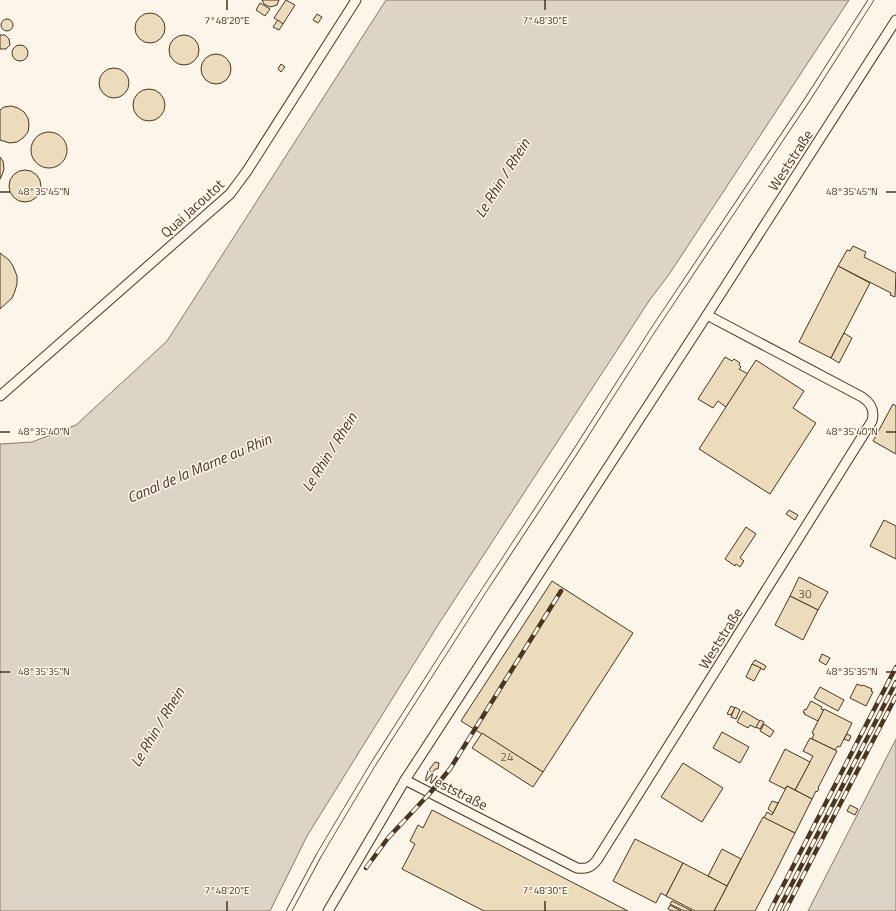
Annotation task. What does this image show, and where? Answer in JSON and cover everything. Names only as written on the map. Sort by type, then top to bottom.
[{"type":"street","name":"Quai Jacoutot","points":[[0,396],[230,194],[247,171],[356,0]]},
{"type":"street","name":"Weststraße","points":[[328,911],[405,780],[707,315],[896,20]]},
{"type":"street","name":"Weststraße","points":[[405,780],[570,865],[583,869],[593,866],[872,421],[874,413],[869,402],[862,396],[773,346],[707,315]]},
{"type":"lane","points":[[289,911],[319,855],[372,766],[474,606],[653,330],[805,104],[871,0]]},
{"type":"water","points":[[386,0],[849,0],[670,273],[649,301],[438,625],[307,836],[270,911],[0,911],[0,444],[32,442],[76,425],[167,341]]},
{"type":"water","points":[[896,739],[896,911],[808,911]]},
{"type":"building","points":[[262,0],[279,0],[277,5],[270,7],[264,4]]},
{"type":"building","points":[[286,0],[295,5],[283,24],[274,18]]},
{"type":"building","points":[[260,3],[270,9],[265,16],[256,10]]},
{"type":"building","points":[[150,13],[160,18],[165,28],[160,38],[150,43],[140,38],[135,28],[140,18]]},
{"type":"building","points":[[317,14],[322,17],[318,23],[313,20]]},
{"type":"building","points":[[9,19],[12,20],[12,30],[5,31],[2,30],[1,23],[2,20]]},
{"type":"building","points":[[278,20],[283,24],[279,30],[273,27]]},
{"type":"building","points":[[0,35],[5,35],[9,39],[10,45],[6,49],[0,49]]},
{"type":"building","points":[[184,35],[194,40],[199,50],[194,60],[184,65],[174,60],[169,50],[174,40]]},
{"type":"building","points":[[20,45],[27,50],[28,53],[23,60],[20,61],[13,56],[12,53],[17,46]]},
{"type":"building","points":[[216,54],[226,59],[231,69],[226,79],[216,84],[206,79],[201,69],[206,59]]},
{"type":"building","points":[[281,64],[285,67],[281,72],[278,69]]},
{"type":"building","points":[[114,68],[124,73],[129,83],[124,93],[114,98],[104,93],[99,83],[104,73]]},
{"type":"building","points":[[146,89],[152,89],[162,96],[165,105],[164,111],[158,118],[152,121],[146,121],[136,114],[133,108],[133,102],[140,92]]},
{"type":"building","points":[[11,106],[24,112],[28,118],[29,125],[28,132],[23,138],[17,142],[10,143],[0,140],[0,110],[4,107]]},
{"type":"building","points":[[53,132],[62,137],[66,143],[66,157],[62,163],[53,168],[45,168],[36,163],[32,157],[31,146],[36,137],[42,133]]},
{"type":"building","points":[[0,157],[3,161],[4,169],[0,179]]},
{"type":"building","points":[[22,170],[28,170],[38,177],[41,186],[40,192],[34,199],[28,202],[22,202],[12,195],[9,189],[9,183],[16,173]]},
{"type":"building","points":[[853,246],[866,252],[864,257],[896,273],[895,297],[890,295],[891,293],[838,266],[847,250],[850,251]]},
{"type":"building","points":[[0,253],[9,260],[13,266],[17,276],[17,284],[12,298],[0,309]]},
{"type":"building","points":[[838,266],[870,283],[831,358],[799,342]]},
{"type":"building","points":[[844,333],[852,338],[839,363],[831,358]]},
{"type":"building","points":[[725,357],[732,361],[734,359],[740,363],[739,365],[741,367],[739,369],[748,374],[726,407],[718,401],[713,408],[698,399]]},
{"type":"building","points":[[756,360],[804,391],[793,408],[816,423],[770,494],[699,449]]},
{"type":"building","points":[[893,404],[896,406],[896,454],[873,441]]},
{"type":"building","points":[[789,510],[798,515],[795,520],[786,514]]},
{"type":"building","points":[[884,520],[896,526],[896,559],[870,546]]},
{"type":"building","points":[[746,527],[756,534],[740,558],[744,561],[740,567],[736,564],[735,566],[725,559]]},
{"type":"building","points":[[799,577],[828,592],[818,610],[790,596]]},
{"type":"building","points":[[552,581],[633,633],[543,772],[461,721]]},
{"type":"building","points":[[790,596],[818,610],[803,640],[775,625]]},
{"type":"building","points":[[822,654],[830,658],[826,665],[819,661]]},
{"type":"building","points":[[755,660],[766,666],[764,670],[752,664]]},
{"type":"building","points":[[752,664],[761,668],[754,681],[746,677]]},
{"type":"building","points":[[857,684],[872,689],[871,691],[873,692],[866,706],[850,698]]},
{"type":"building","points":[[820,687],[844,700],[838,711],[814,698]]},
{"type":"building","points":[[811,701],[822,707],[821,709],[824,710],[818,721],[804,714],[805,713],[803,712],[805,709],[806,710]]},
{"type":"building","points":[[731,706],[735,708],[731,715],[727,714]]},
{"type":"building","points":[[735,707],[740,710],[736,719],[731,717]]},
{"type":"building","points":[[824,709],[852,723],[840,747],[838,746],[835,750],[812,739],[814,734],[812,733]]},
{"type":"building","points":[[743,711],[760,721],[756,728],[750,725],[748,728],[737,722]]},
{"type":"building","points":[[760,720],[764,722],[760,729],[756,727]]},
{"type":"building","points":[[764,724],[774,731],[770,737],[760,731]]},
{"type":"building","points":[[722,732],[749,747],[740,763],[713,748]]},
{"type":"building","points":[[482,733],[543,772],[533,787],[472,748]]},
{"type":"building","points":[[847,734],[851,736],[849,741],[844,739]]},
{"type":"building","points":[[810,738],[837,751],[818,788],[819,789],[817,792],[816,791],[812,799],[795,790],[813,756],[803,751]]},
{"type":"building","points":[[785,749],[810,762],[795,790],[787,786],[785,789],[769,781]]},
{"type":"building","points":[[435,762],[439,763],[438,769],[435,769],[432,773],[429,770]]},
{"type":"building","points":[[683,763],[723,788],[702,822],[661,797]]},
{"type":"building","points":[[787,786],[812,799],[795,833],[764,818],[767,812],[772,815]]},
{"type":"building","points":[[772,801],[778,803],[773,813],[768,809]]},
{"type":"building","points":[[850,805],[858,809],[855,815],[847,811]]},
{"type":"building","points":[[432,810],[628,911],[484,911],[402,869],[415,844],[410,841],[418,825],[423,828]]},
{"type":"building","points":[[763,817],[795,833],[774,875],[755,911],[714,911]]},
{"type":"building","points":[[635,839],[683,863],[666,896],[661,893],[656,903],[613,881]]},
{"type":"building","points":[[722,849],[741,859],[727,886],[708,876]]},
{"type":"building","points":[[683,863],[727,886],[714,911],[695,911],[666,896]]},
{"type":"building","points":[[672,901],[692,911],[684,911],[670,904]]},
{"type":"building","points":[[670,905],[681,911],[672,911],[668,909]]},
{"type":"railway","points":[[366,868],[388,838],[450,769],[561,591]]},
{"type":"railway","points":[[770,911],[896,667]]},
{"type":"railway","points":[[778,911],[896,682]]},
{"type":"railway","points":[[785,911],[896,696]]},
{"type":"water label","name":"Le Rhin / Rhein","points":[[502,178]]},
{"type":"water label","name":"Le Rhin / Rhein","points":[[329,452]]},
{"type":"water label","name":"Canal de la Marne au Rhin","points":[[199,468]]},
{"type":"water label","name":"Le Rhin / Rhein","points":[[157,727]]}]
